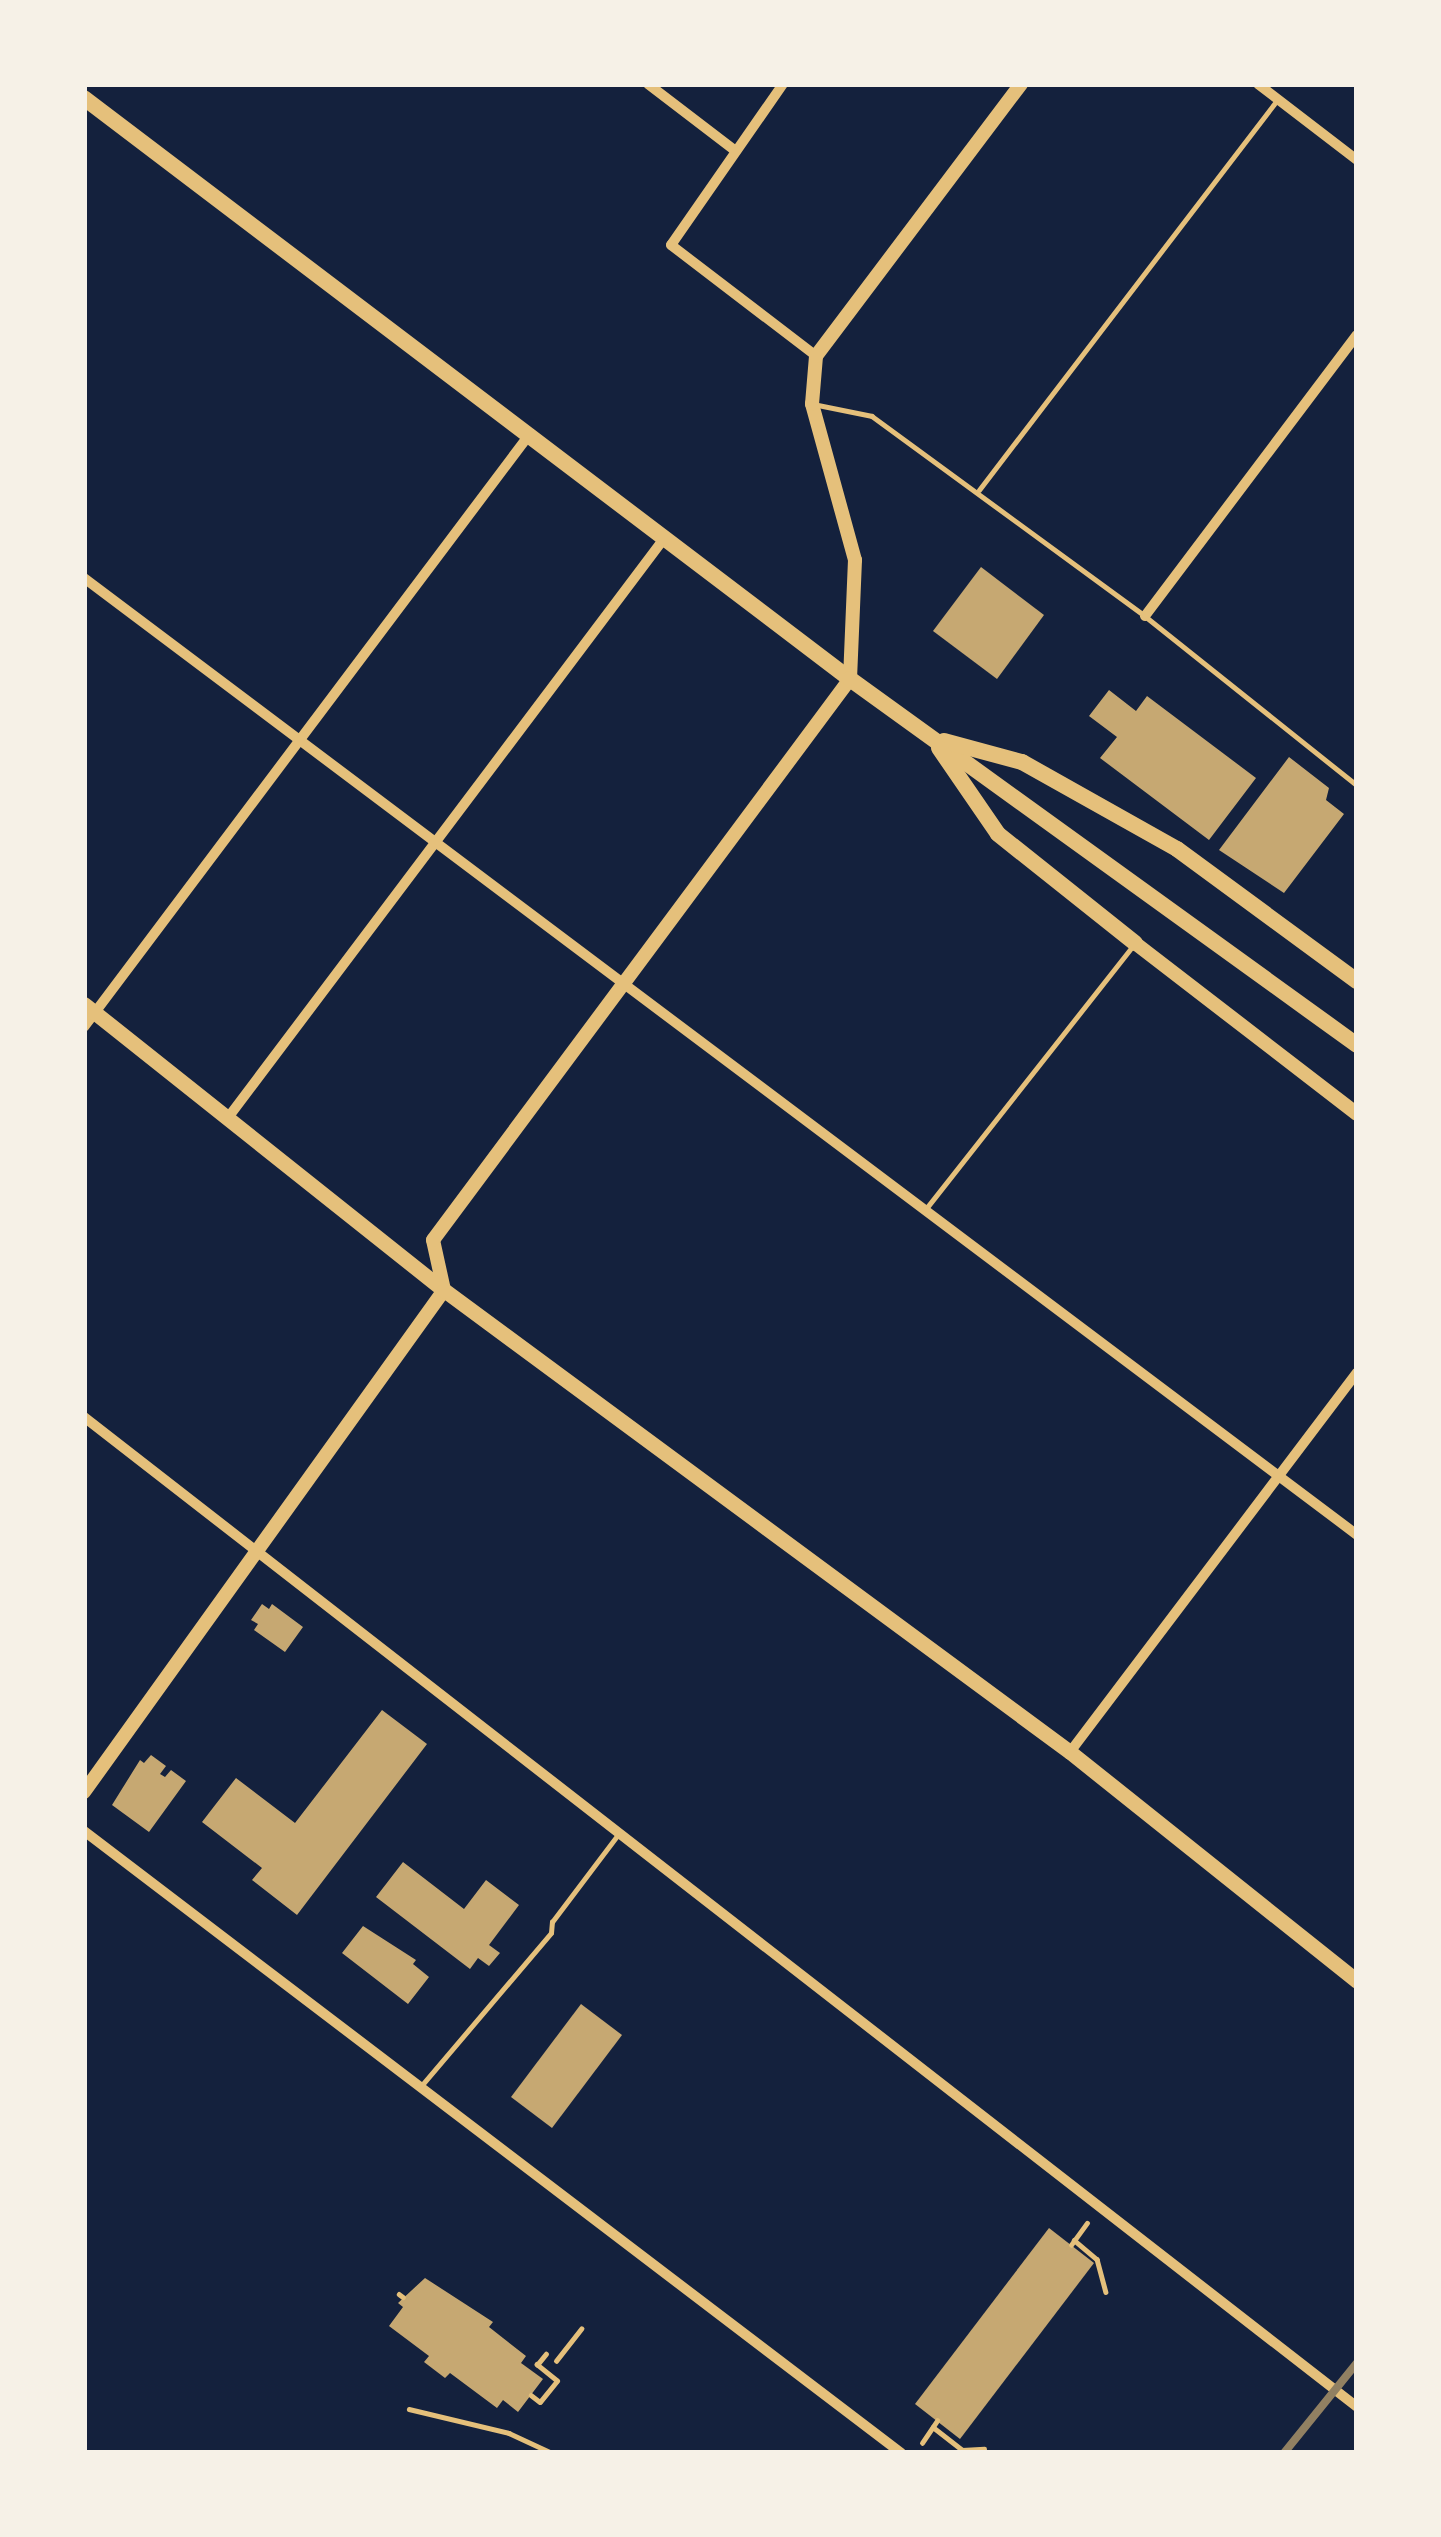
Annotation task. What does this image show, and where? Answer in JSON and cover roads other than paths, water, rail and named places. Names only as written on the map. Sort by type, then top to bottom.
[{"type":"highway","points":[[85,102],[850,679],[1357,1045]]},
{"type":"highway","points":[[932,738],[998,834],[1135,943]]},
{"type":"highway","points":[[932,738],[1022,762],[1177,849],[1357,980]]},
{"type":"main road","points":[[89,1008],[444,1290],[1070,1752],[1357,1982]]},
{"type":"street","points":[[648,84],[734,149]]},
{"type":"street","points":[[783,84],[671,245],[816,356]]},
{"type":"street","points":[[84,1792],[444,1290],[434,1240],[850,679],[855,560],[812,404],[816,356],[1021,84]]},
{"type":"street","points":[[1258,84],[1357,160]]},
{"type":"street","points":[[1145,616],[1357,335]]},
{"type":"street","points":[[84,1027],[89,1008],[300,740],[529,436]]},
{"type":"street","points":[[227,1119],[663,540]]},
{"type":"street","points":[[84,578],[1357,1535]]},
{"type":"street","points":[[1135,943],[1357,1114]]},
{"type":"street","points":[[1070,1752],[1357,1372]]},
{"type":"street","points":[[84,1417],[1357,2407]]},
{"type":"street","points":[[84,1832],[901,2453]]},
{"type":"lane","points":[[978,492],[1278,99]]},
{"type":"lane","points":[[812,404],[872,416],[1145,616],[1357,784]]},
{"type":"lane","points":[[925,1210],[1135,943]]},
{"type":"lane","points":[[418,2090],[551,1933],[552,1922],[620,1831]]},
{"type":"railway","points":[[1284,2453],[1357,2363]]}]
